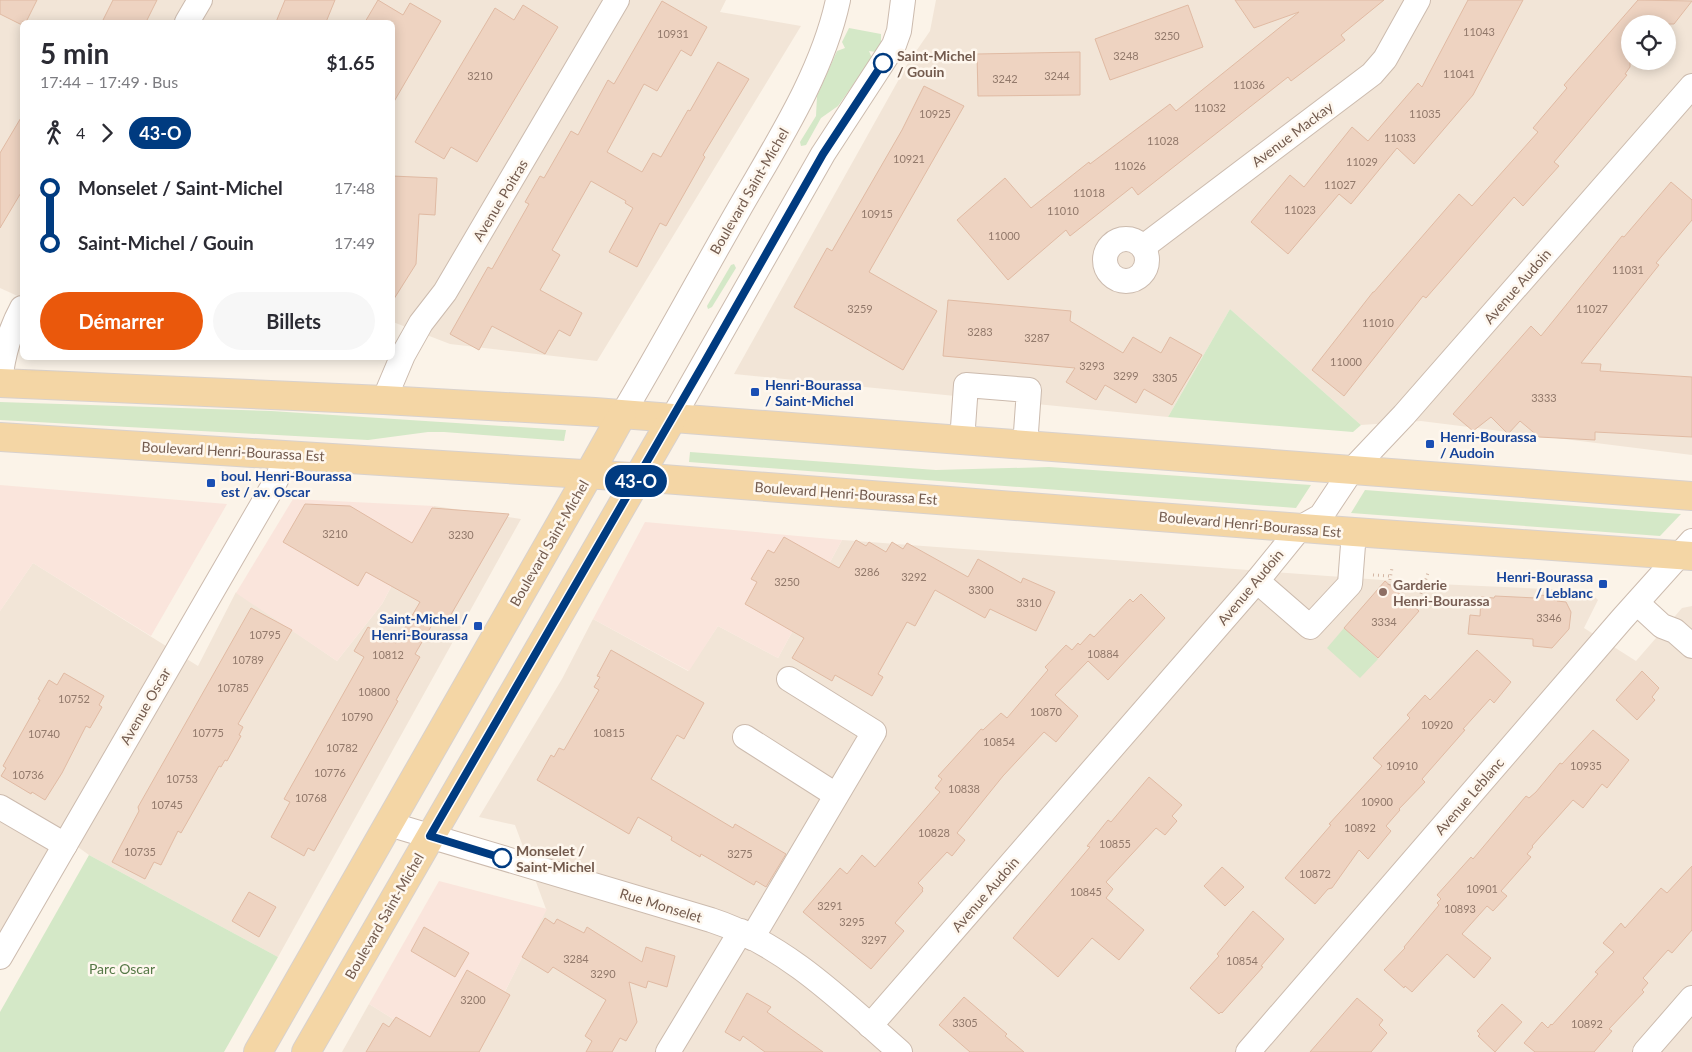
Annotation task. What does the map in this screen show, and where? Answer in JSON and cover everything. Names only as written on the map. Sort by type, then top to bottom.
[{"type":"main road","points":[[0,382],[384,400],[622,415],[1692,496]]},
{"type":"main road","name":"Boulevard Saint-Michel","points":[[258,1052],[622,415]]},
{"type":"main road","name":"Boulevard Saint-Michel","points":[[306,1052],[672,419]]},
{"type":"main road","name":"Boulevard Henri-Bourassa Est","points":[[0,437],[638,477],[1354,532],[1688,551]]},
{"type":"street","points":[[188,20],[200,0]]},
{"type":"street","name":"Avenue Poitras","points":[[384,400],[403,356],[421,323],[445,292],[617,0]]},
{"type":"street","name":"Boulevard Saint-Michel","points":[[622,415],[793,114],[824,46],[838,0]]},
{"type":"street","name":"Boulevard Saint-Michel","points":[[672,419],[823,154],[894,45],[899,31],[903,0]]},
{"type":"street","name":"Avenue Mackay","points":[[1143,247],[1372,74],[1386,59],[1418,0]]},
{"type":"street","name":"Avenue Audoin","points":[[870,1026],[1257,581],[1300,528],[1321,516],[1351,471],[1404,415],[1692,86]]},
{"type":"street","points":[[0,382],[2,358],[7,341],[20,312]]},
{"type":"street","points":[[962,441],[966,385],[1029,390],[1025,446]]},
{"type":"street","name":"Avenue Oscar","points":[[0,958],[272,488],[289,454]]},
{"type":"street","points":[[1257,581],[1310,627],[1350,584],[1354,532]]},
{"type":"street","name":"Avenue Leblanc","points":[[1248,1052],[1637,603],[1688,551]]},
{"type":"street","points":[[1637,603],[1662,626],[1675,631],[1692,646]]},
{"type":"street","points":[[668,1052],[747,934],[874,732],[789,679]]},
{"type":"street","points":[[746,737],[836,795]]},
{"type":"street","points":[[0,807],[66,845]]},
{"type":"street","name":"Rue Monselet","points":[[389,824],[703,918],[747,934],[799,966],[900,1052]]},
{"type":"street","points":[[1645,1052],[1692,998]]},
{"type":"path","points":[[1389,585],[1392,568]]},
{"type":"path","points":[[1414,607],[1429,570]]},
{"type":"path","points":[[1371,575],[1390,576]]},
{"type":"shaded area","points":[[0,0],[726,0],[720,12],[801,26],[597,361],[450,344],[395,323],[395,20],[20,20],[20,297],[0,288]]},
{"type":"shaded area","points":[[936,0],[1692,0],[1692,455],[1421,421],[1361,425],[1230,309],[1168,417],[734,374],[908,63],[930,31]]},
{"type":"shaded area","points":[[0,485],[227,504],[151,636],[33,563],[0,611]]},
{"type":"shaded area","points":[[293,499],[434,506],[382,604],[337,661],[236,593]]},
{"type":"shaded area","points":[[434,506],[521,519],[278,957],[89,855],[60,834],[0,934],[0,611],[33,563],[198,666],[236,592],[337,661],[382,604]]},
{"type":"shaded area","points":[[645,522],[842,540],[778,658],[718,626],[689,671],[593,619]]},
{"type":"shaded area","points":[[842,540],[1437,584],[1589,591],[1598,600],[1584,628],[1636,661],[1682,608],[1692,606],[1692,1052],[475,1052],[546,909],[515,825],[479,817],[562,679],[593,619],[688,671],[718,626],[778,658]]},
{"type":"shaded area","points":[[439,881],[547,909],[474,1052],[446,1052],[369,1004]]},
{"type":"shaded area","points":[[369,1004],[446,1052],[342,1052]]},
{"type":"green space","points":[[849,28],[881,34],[881,44],[876,52],[869,51],[872,58],[838,106],[821,118],[806,145],[801,146],[800,142],[816,116],[817,96],[837,51],[845,48],[842,42]]},
{"type":"green space","points":[[734,264],[736,268],[712,307],[708,309],[707,306],[731,265]]},
{"type":"green space","points":[[1230,309],[1361,425],[1353,432],[1168,417]]},
{"type":"green space","points":[[0,402],[271,411],[566,430],[564,441],[444,432],[428,432],[368,440],[0,420]]},
{"type":"green space","points":[[690,452],[936,470],[1049,467],[1311,485],[1296,508],[689,462]]},
{"type":"green space","points":[[1365,490],[1681,514],[1660,536],[1351,513]]},
{"type":"green space","points":[[1344,628],[1378,659],[1360,678],[1327,648]]},
{"type":"green space","name":"Parc Oscar","points":[[89,855],[278,957],[224,1052],[0,1052],[0,1012]]},
{"type":"building","points":[[0,0],[37,0],[27,20],[20,20],[20,24],[0,14]]},
{"type":"building","points":[[113,0],[157,0],[147,20],[103,20]]},
{"type":"building","points":[[285,0],[335,0],[327,20],[277,20]]},
{"type":"building","points":[[378,0],[403,15],[410,3],[441,21],[395,100],[395,20],[366,20]]},
{"type":"building","points":[[1235,0],[1384,0],[1341,35],[1345,40],[1291,81],[1288,77],[1138,195],[1132,187],[1070,236],[1066,230],[1008,280],[957,220],[1005,178],[1031,208],[1089,162],[1090,164],[1170,104],[1176,111],[1299,12],[1254,28]]},
{"type":"building","points":[[1468,0],[1523,0],[1473,95],[1414,164],[1397,148],[1351,204],[1339,194],[1288,254],[1251,222],[1290,175],[1304,187],[1352,127],[1368,141],[1418,83],[1422,87]]},
{"type":"building","points":[[1638,0],[1692,1],[1676,21],[1676,15],[1625,15]]},
{"type":"building","points":[[662,1],[707,27],[691,56],[681,50],[657,91],[644,84],[607,152],[642,172],[653,153],[661,157],[718,62],[749,79],[703,155],[705,157],[666,226],[660,223],[637,267],[609,252],[633,208],[625,203],[626,201],[591,181],[552,250],[560,255],[540,290],[582,313],[570,336],[559,330],[545,354],[492,326],[479,350],[450,334],[488,267],[492,269],[529,204],[525,202],[540,176],[544,178],[571,131],[578,135],[608,80],[614,84]]},
{"type":"building","points":[[523,5],[558,27],[477,162],[451,147],[444,159],[415,142],[495,8],[514,20]]},
{"type":"building","points":[[1188,5],[1203,47],[1110,80],[1095,39]]},
{"type":"building","points":[[1621,20],[1621,70],[1628,70],[1625,74],[1627,75],[1554,162],[1559,166],[1523,206],[1514,197],[1426,298],[1423,296],[1344,396],[1312,370],[1373,292],[1459,194],[1472,206],[1538,132],[1533,128],[1567,88],[1564,85]]},
{"type":"building","points":[[1080,52],[1080,95],[978,96],[977,54]]},
{"type":"building","points":[[924,86],[964,106],[869,272],[937,311],[903,370],[794,307],[827,248],[832,251],[902,130]]},
{"type":"building","points":[[20,119],[20,194],[0,228],[0,153]]},
{"type":"building","points":[[395,176],[437,178],[435,215],[419,214],[416,264],[395,297]]},
{"type":"building","points":[[1671,182],[1692,200],[1692,220],[1656,263],[1659,265],[1581,363],[1601,364],[1600,371],[1692,377],[1692,437],[1595,432],[1595,440],[1539,437],[1520,421],[1508,434],[1491,417],[1473,431],[1453,414],[1531,326],[1541,336],[1622,236],[1624,237]]},
{"type":"building","points":[[948,300],[1071,311],[1070,321],[1123,353],[1133,337],[1161,353],[1170,337],[1202,355],[1172,405],[1144,389],[1136,403],[1105,385],[1096,400],[1066,382],[1075,368],[943,356]]},
{"type":"building","points":[[305,504],[350,506],[412,543],[432,508],[509,514],[449,618],[439,613],[415,654],[420,657],[396,700],[398,701],[314,851],[308,848],[304,856],[271,837],[290,802],[284,799],[364,657],[354,651],[368,627],[396,643],[420,602],[366,572],[358,586],[283,542]]},
{"type":"building","points":[[784,537],[839,568],[856,540],[866,546],[869,542],[886,552],[892,542],[903,549],[907,543],[968,577],[978,559],[1021,583],[1023,578],[1055,592],[1036,631],[990,609],[985,618],[935,590],[915,626],[907,622],[878,674],[883,677],[872,696],[835,675],[832,681],[792,658],[804,638],[745,604],[757,582],[751,579],[768,550],[774,553]]},
{"type":"building","points":[[1385,581],[1419,611],[1378,658],[1344,628]]},
{"type":"building","points":[[1141,594],[1165,618],[1108,680],[1088,661],[1055,695],[1078,716],[1056,742],[1044,732],[1003,776],[957,833],[965,840],[952,856],[947,852],[918,883],[923,888],[923,891],[895,923],[904,931],[871,969],[803,912],[840,868],[847,874],[862,855],[875,867],[940,792],[935,788],[942,779],[938,776],[981,729],[983,730],[1001,713],[1007,718],[1048,670],[1045,667],[1066,645],[1072,650],[1078,643],[1080,645],[1090,634],[1094,637],[1130,599],[1133,602]]},
{"type":"building","points":[[1536,595],[1558,596],[1557,601],[1566,602],[1571,612],[1569,629],[1552,648],[1533,646],[1533,639],[1468,634],[1470,615],[1480,616],[1481,597],[1536,598]]},
{"type":"building","points":[[251,608],[292,630],[238,724],[243,727],[239,735],[241,736],[227,761],[225,760],[221,767],[219,766],[181,833],[178,831],[161,865],[154,862],[145,879],[112,862],[139,811],[138,807]]},
{"type":"building","points":[[611,650],[704,703],[684,739],[677,735],[651,779],[733,828],[735,824],[786,854],[766,887],[756,881],[754,885],[701,854],[700,857],[671,840],[672,837],[638,817],[629,834],[537,780],[551,755],[554,757],[559,748],[564,750],[599,690],[594,687],[600,677],[597,676]]},
{"type":"building","points":[[1477,650],[1511,682],[1494,703],[1490,699],[1422,779],[1425,782],[1399,809],[1386,826],[1391,831],[1368,859],[1359,850],[1332,888],[1328,889],[1315,904],[1285,878],[1331,825],[1329,824],[1382,766],[1373,758],[1410,718],[1407,715],[1425,695],[1430,700]]},
{"type":"building","points":[[1642,671],[1659,688],[1652,697],[1655,700],[1637,720],[1616,700]]},
{"type":"building","points":[[64,673],[104,696],[99,705],[102,707],[90,728],[86,726],[62,773],[45,800],[1,776],[6,768],[3,766],[49,680],[57,685]]},
{"type":"building","points":[[1593,730],[1629,760],[1607,788],[1602,784],[1583,808],[1573,800],[1532,846],[1527,854],[1531,857],[1501,891],[1507,896],[1493,911],[1487,906],[1462,934],[1491,958],[1474,978],[1447,954],[1412,992],[1405,986],[1404,988],[1384,970],[1405,948],[1439,905],[1437,903],[1441,899],[1437,895],[1471,857],[1473,859],[1526,796],[1529,798],[1536,792],[1560,763],[1562,764]]},
{"type":"building","points":[[1149,777],[1182,805],[1172,816],[1177,821],[1165,835],[1156,828],[1106,882],[1113,889],[1106,898],[1144,930],[1119,960],[1092,938],[1058,977],[1013,938],[1090,847],[1087,846],[1108,820],[1111,822]]},
{"type":"building","points":[[1692,866],[1692,930],[1672,953],[1668,950],[1643,978],[1648,983],[1642,990],[1644,992],[1609,1029],[1612,1031],[1594,1052],[1535,1052],[1524,1043],[1542,1022],[1548,1028],[1552,1025],[1598,974],[1595,972],[1614,952],[1603,943],[1621,923],[1625,928],[1661,888],[1667,893]]},
{"type":"building","points":[[1222,867],[1244,887],[1225,906],[1204,886]]},
{"type":"building","points":[[249,892],[276,907],[259,937],[232,921]]},
{"type":"building","points":[[1253,911],[1284,939],[1261,966],[1263,967],[1222,1013],[1219,1014],[1190,988],[1219,956],[1217,954]]},
{"type":"building","points":[[545,918],[554,924],[557,919],[584,933],[587,927],[642,962],[646,947],[675,956],[667,987],[648,981],[646,988],[629,982],[637,1022],[626,1041],[620,1038],[612,1052],[586,1052],[592,1041],[585,1036],[606,1000],[553,967],[548,973],[522,957]]},
{"type":"building","points":[[424,927],[469,953],[455,977],[411,951]]},
{"type":"building","points":[[467,970],[510,995],[479,1052],[366,1052],[383,1023],[389,1027],[396,1017],[430,1037]]},
{"type":"building","points":[[747,993],[771,1007],[767,1012],[823,1052],[765,1052],[743,1036],[740,1041],[725,1032]]},
{"type":"building","points":[[964,997],[1007,1034],[1005,1036],[1024,1052],[970,1052],[939,1025]]},
{"type":"building","points":[[1357,998],[1383,1020],[1379,1025],[1387,1033],[1371,1052],[1310,1052]]},
{"type":"building","points":[[1502,1004],[1522,1022],[1495,1052],[1478,1036],[1480,1034],[1477,1031]]},
{"type":"bus line","name":"43-O","points":[[502,858],[430,836],[823,154],[883,63]]},
{"type":"place","name":"Saint-Michel / Gouin","points":[[883,63]]},
{"type":"place","name":"Henri-Bourassa / Saint-Michel","points":[[755,392]]},
{"type":"place","name":"Henri-Bourassa / Audoin","points":[[1430,444]]},
{"type":"place","name":"boul. Henri-Bourassa est / av. Oscar","points":[[211,483]]},
{"type":"place","name":"Henri-Bourassa / Leblanc","points":[[1603,584]]},
{"type":"place","name":"Garderie Henri-Bourassa","points":[[1383,592]]},
{"type":"place","name":"Saint-Michel / Henri-Bourassa","points":[[478,626]]},
{"type":"place","name":"Monselet / Saint-Michel","points":[[502,858]]}]
